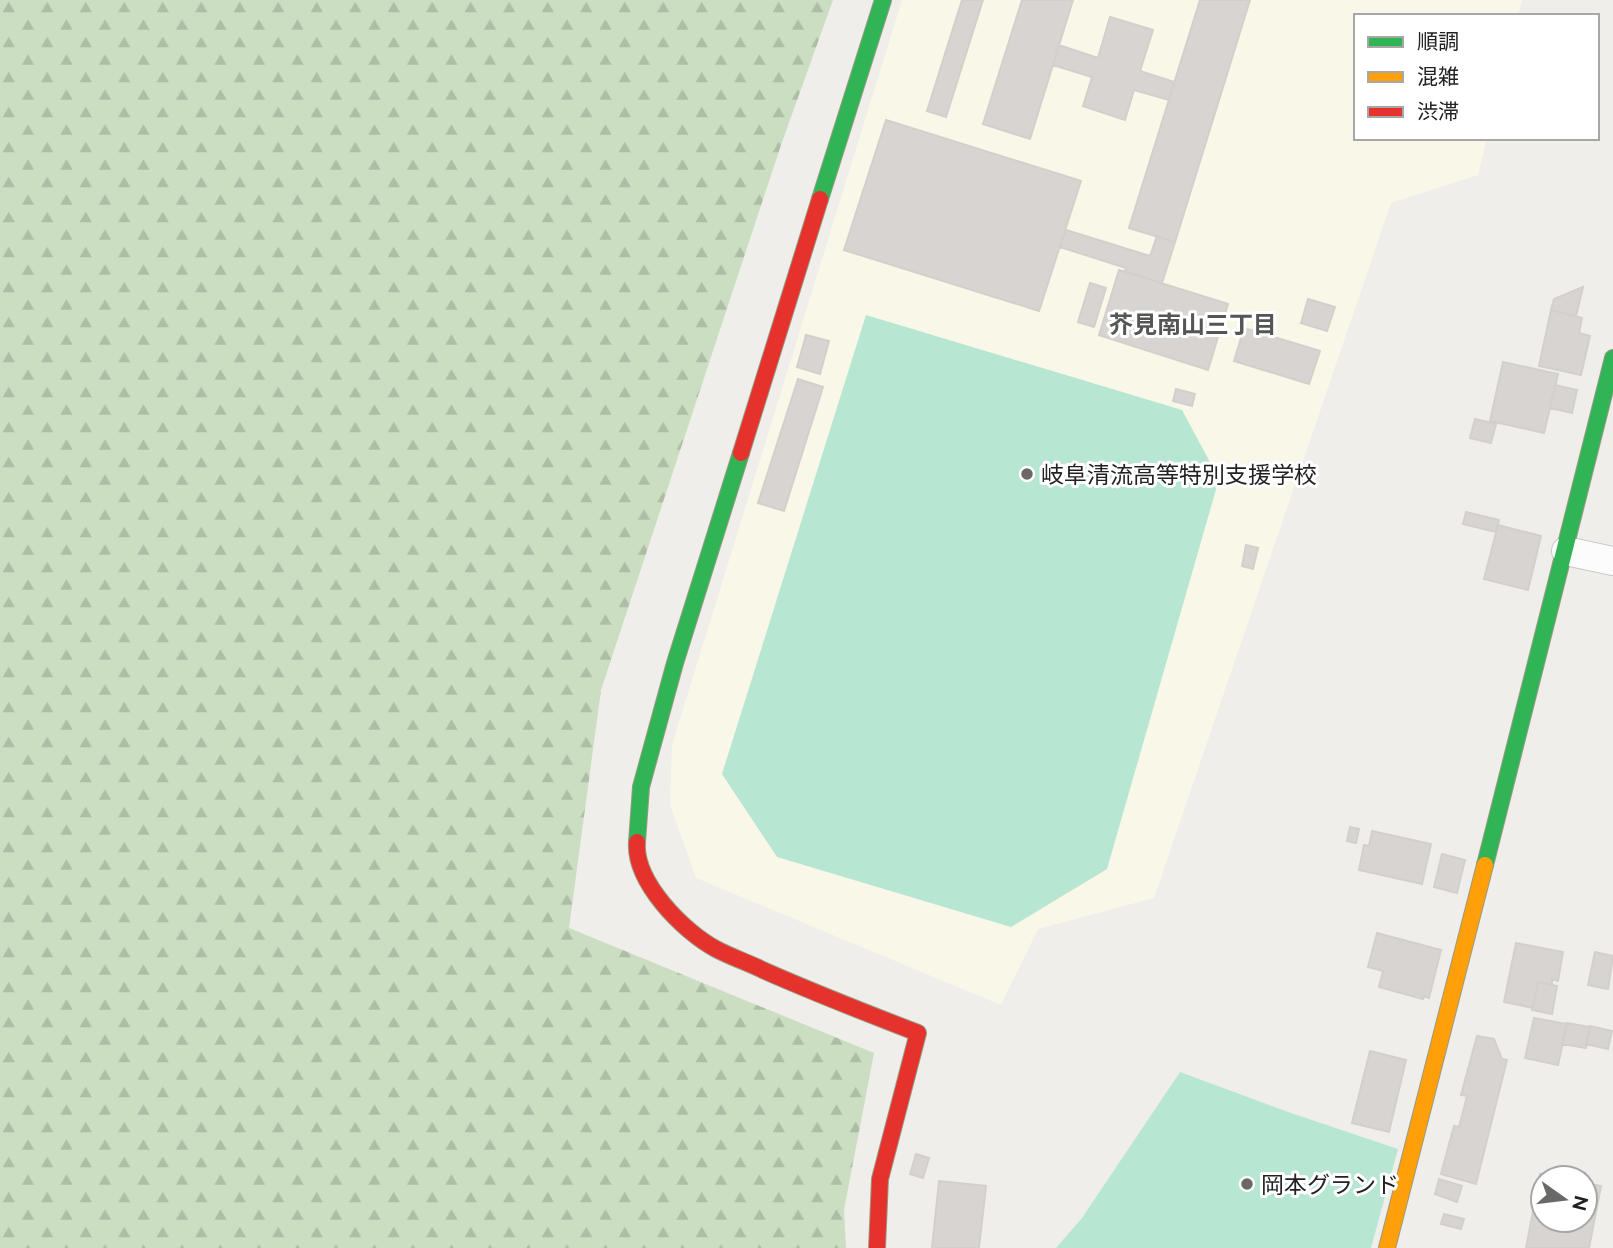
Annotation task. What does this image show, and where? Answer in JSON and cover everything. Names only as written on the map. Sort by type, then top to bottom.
[{"type":"street","points":[[877,1248],[880,1179],[918,1033],[828,999],[714,948],[670,913],[645,879],[636,852],[641,787],[675,663],[883,0]]},
{"type":"street","points":[[1387,1248],[1613,358]]},
{"type":"street","points":[[1566,551],[1613,561]]},
{"type":"shaded area","name":"岐阜清流高等特別支援学校","points":[[902,0],[1522,0],[1518,14],[1354,14],[1354,140],[1487,140],[1478,175],[1391,203],[1154,898],[1038,929],[1001,1005],[696,878],[670,805],[672,745]]},
{"type":"green space","points":[[0,0],[833,0],[781,145],[601,690],[569,928],[874,1053],[844,1210],[846,1248],[0,1248]]},
{"type":"green space","points":[[866,315],[1182,410],[1219,479],[1107,869],[1011,927],[777,857],[722,774]]},
{"type":"green space","name":"岡本グランド","points":[[1180,1072],[1398,1149],[1371,1248],[1056,1248],[1082,1218]]},
{"type":"building","points":[[962,0],[983,0],[946,117],[927,111]]},
{"type":"building","points":[[1022,0],[1073,0],[1030,139],[983,124]]},
{"type":"building","points":[[1200,0],[1250,0],[1175,242],[1129,228]]},
{"type":"building","points":[[1110,17],[1153,30],[1140,71],[1174,82],[1169,100],[1134,90],[1125,120],[1083,106],[1092,77],[1053,65],[1059,45],[1098,58]]},
{"type":"building","points":[[886,120],[1081,181],[1039,311],[844,250]]},
{"type":"building","points":[[1066,230],[1150,256],[1157,236],[1175,242],[1162,283],[1125,271],[1126,268],[1060,247]]},
{"type":"building","points":[[1119,270],[1228,304],[1208,370],[1099,335]]},
{"type":"building","points":[[1090,283],[1106,288],[1094,327],[1078,322]]},
{"type":"building","points":[[1583,287],[1576,316],[1551,310],[1554,299]]},
{"type":"building","points":[[1308,299],[1335,307],[1327,331],[1301,323]]},
{"type":"building","points":[[1551,310],[1582,318],[1579,333],[1590,336],[1581,375],[1539,366]]},
{"type":"building","points":[[1244,328],[1320,351],[1309,384],[1234,361]]},
{"type":"building","points":[[806,335],[829,341],[820,374],[797,367]]},
{"type":"building","points":[[1503,362],[1558,374],[1544,433],[1490,421]]},
{"type":"building","points":[[798,379],[823,387],[784,511],[758,503]]},
{"type":"building","points":[[1555,385],[1577,390],[1572,413],[1550,408]]},
{"type":"building","points":[[1176,389],[1195,394],[1192,406],[1173,401]]},
{"type":"building","points":[[1475,419],[1496,424],[1491,443],[1470,438]]},
{"type":"building","points":[[1466,512],[1499,520],[1496,532],[1463,524]]},
{"type":"building","points":[[1498,525],[1541,536],[1528,590],[1484,579]]},
{"type":"building","points":[[1246,545],[1258,548],[1253,569],[1242,566]]},
{"type":"building","points":[[1350,827],[1359,829],[1356,843],[1347,841]]},
{"type":"building","points":[[1372,831],[1431,844],[1422,884],[1359,870],[1364,845],[1369,846]]},
{"type":"building","points":[[1442,854],[1465,860],[1457,893],[1434,887]]},
{"type":"building","points":[[1377,933],[1441,950],[1429,998],[1424,996],[1423,999],[1379,987],[1383,971],[1368,967]]},
{"type":"building","points":[[1516,943],[1563,952],[1558,981],[1552,979],[1552,985],[1538,982],[1533,1008],[1504,1002]]},
{"type":"building","points":[[1595,952],[1613,956],[1608,989],[1588,985]]},
{"type":"building","points":[[1538,982],[1557,986],[1552,1014],[1532,1010]]},
{"type":"building","points":[[1534,1018],[1567,1024],[1558,1065],[1525,1058]]},
{"type":"building","points":[[1567,1023],[1590,1027],[1586,1048],[1562,1044]]},
{"type":"building","points":[[1590,1026],[1612,1031],[1608,1049],[1586,1044]]},
{"type":"building","points":[[1477,1036],[1494,1039],[1502,1059],[1507,1060],[1476,1184],[1441,1174],[1454,1126],[1459,1127],[1467,1096],[1461,1095]]},
{"type":"building","points":[[1370,1051],[1406,1060],[1389,1132],[1352,1123]]},
{"type":"building","points":[[916,1154],[929,1158],[923,1178],[910,1174]]},
{"type":"building","points":[[1439,1179],[1462,1186],[1457,1202],[1435,1194]]},
{"type":"building","points":[[939,1181],[986,1186],[979,1248],[932,1248]]},
{"type":"building","points":[[1444,1214],[1464,1219],[1461,1229],[1441,1224]]},
{"type":"building","points":[[1529,1232],[1592,1234],[1589,1248],[1526,1248]]},
{"type":"traffic: fast","points":[[820,199],[883,0]]},
{"type":"traffic: fast","points":[[1485,865],[1613,358]]},
{"type":"traffic: fast","points":[[637,842],[641,787],[675,663],[741,453]]},
{"type":"traffic: slow","points":[[1387,1248],[1485,865]]},
{"type":"traffic: jam","points":[[741,453],[820,199]]},
{"type":"traffic: jam","points":[[637,842],[643,873],[652,889],[676,918],[703,941],[784,979],[918,1033],[880,1179],[877,1248]]},
{"type":"place","name":"岐阜清流高等特別支援学校","points":[[1027,474]]},
{"type":"place","name":"岡本グランド","points":[[1247,1184]]},
{"type":"district","name":"芥見南山三丁目","points":[[1193,324]]}]
